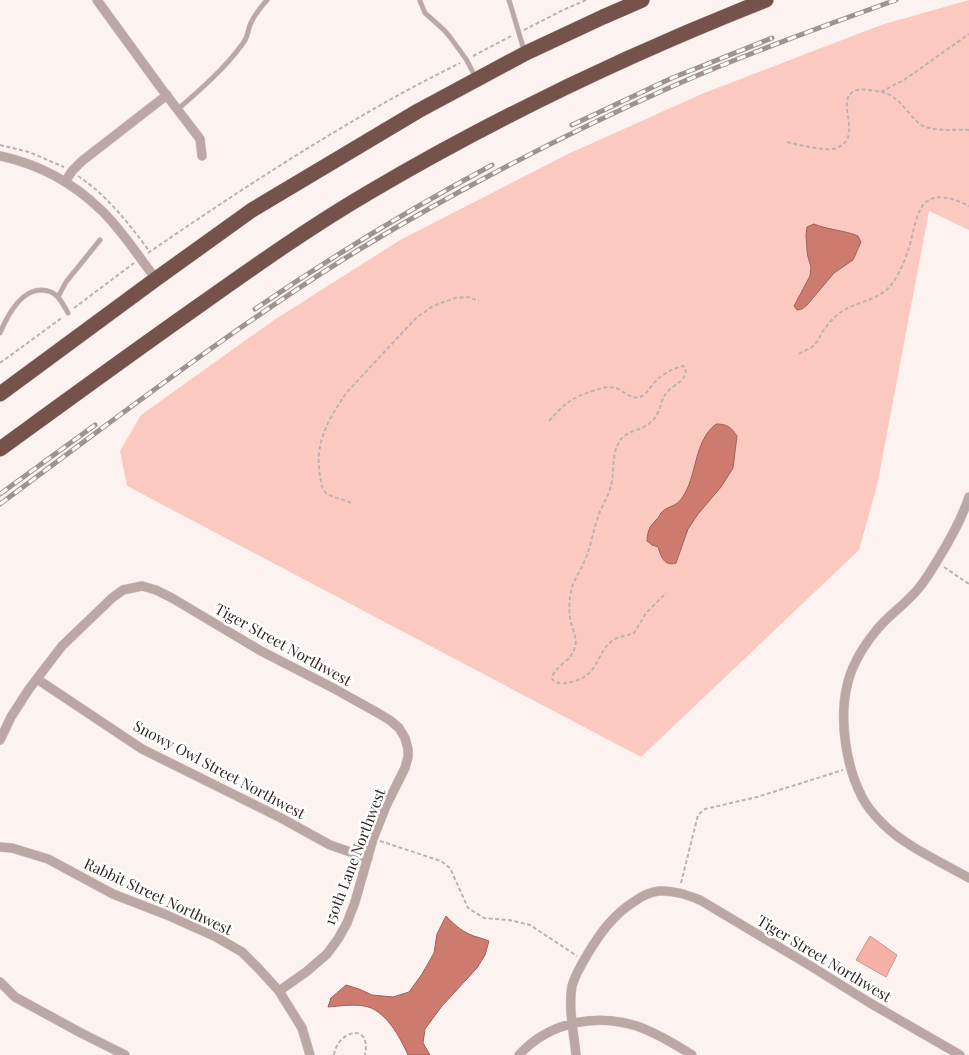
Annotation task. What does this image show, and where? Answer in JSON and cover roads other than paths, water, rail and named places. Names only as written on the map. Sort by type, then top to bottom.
[{"type":"highway","points":[[0,394],[156,278],[252,210],[418,111],[477,79],[603,17],[642,0]]},
{"type":"highway","points":[[0,449],[277,251],[366,194],[441,151],[538,100],[710,22],[766,0]]},
{"type":"street","points":[[97,0],[200,139],[202,156]]},
{"type":"street","points":[[65,182],[82,161],[167,95]]},
{"type":"street","points":[[0,156],[33,166],[65,182],[84,195],[101,210],[122,234],[156,278]]},
{"type":"street","points":[[969,497],[953,535],[919,588],[875,632],[864,648],[847,685],[844,707],[845,740],[851,766],[863,799],[873,813],[884,825],[908,844],[969,878]]},
{"type":"street","name":"Tiger Street Northwest","points":[[37,679],[62,646],[101,607],[123,590],[142,586],[172,598],[261,651],[378,713],[400,728],[405,738]]},
{"type":"street","points":[[0,740],[11,717],[37,679]]},
{"type":"street","name":"Snowy Owl Street Northwest","points":[[37,679],[142,749],[281,818],[330,845],[368,858]]},
{"type":"street","name":"150th Lane Northwest","points":[[279,991],[327,954],[347,923],[386,806],[405,768],[408,749],[405,738]]},
{"type":"street","name":"Rabbit Street Northwest","points":[[0,847],[12,848],[48,859],[114,894],[216,937],[242,952],[279,991],[302,1028],[310,1055]]},
{"type":"street","name":"Tiger Street Northwest","points":[[573,1023],[571,995],[573,984],[584,960],[608,924],[617,914],[644,895],[658,891],[676,892],[700,900],[960,1055]]},
{"type":"street","points":[[0,982],[15,997],[125,1055]]},
{"type":"street","points":[[519,1055],[543,1034],[566,1024],[598,1020],[637,1026],[692,1055]]},
{"type":"street","points":[[573,1023],[576,1055]]},
{"type":"lane","points":[[178,109],[213,77],[241,47],[248,36],[250,26],[258,10],[267,0]]},
{"type":"lane","points":[[509,0],[526,54]]},
{"type":"lane","points":[[420,1],[425,12],[444,30],[466,59],[477,79]]},
{"type":"lane","points":[[58,297],[66,282],[100,240]]},
{"type":"lane","points":[[0,333],[16,304],[30,292],[41,290],[51,292],[58,297],[68,313]]},
{"type":"railway","points":[[0,504],[177,373],[313,278],[475,183],[593,123],[700,74],[896,0]]},
{"type":"railway","points":[[572,125],[672,78],[772,38]]},
{"type":"railway","points":[[255,309],[371,234],[492,165]]},
{"type":"railway","points":[[0,494],[95,425]]}]
